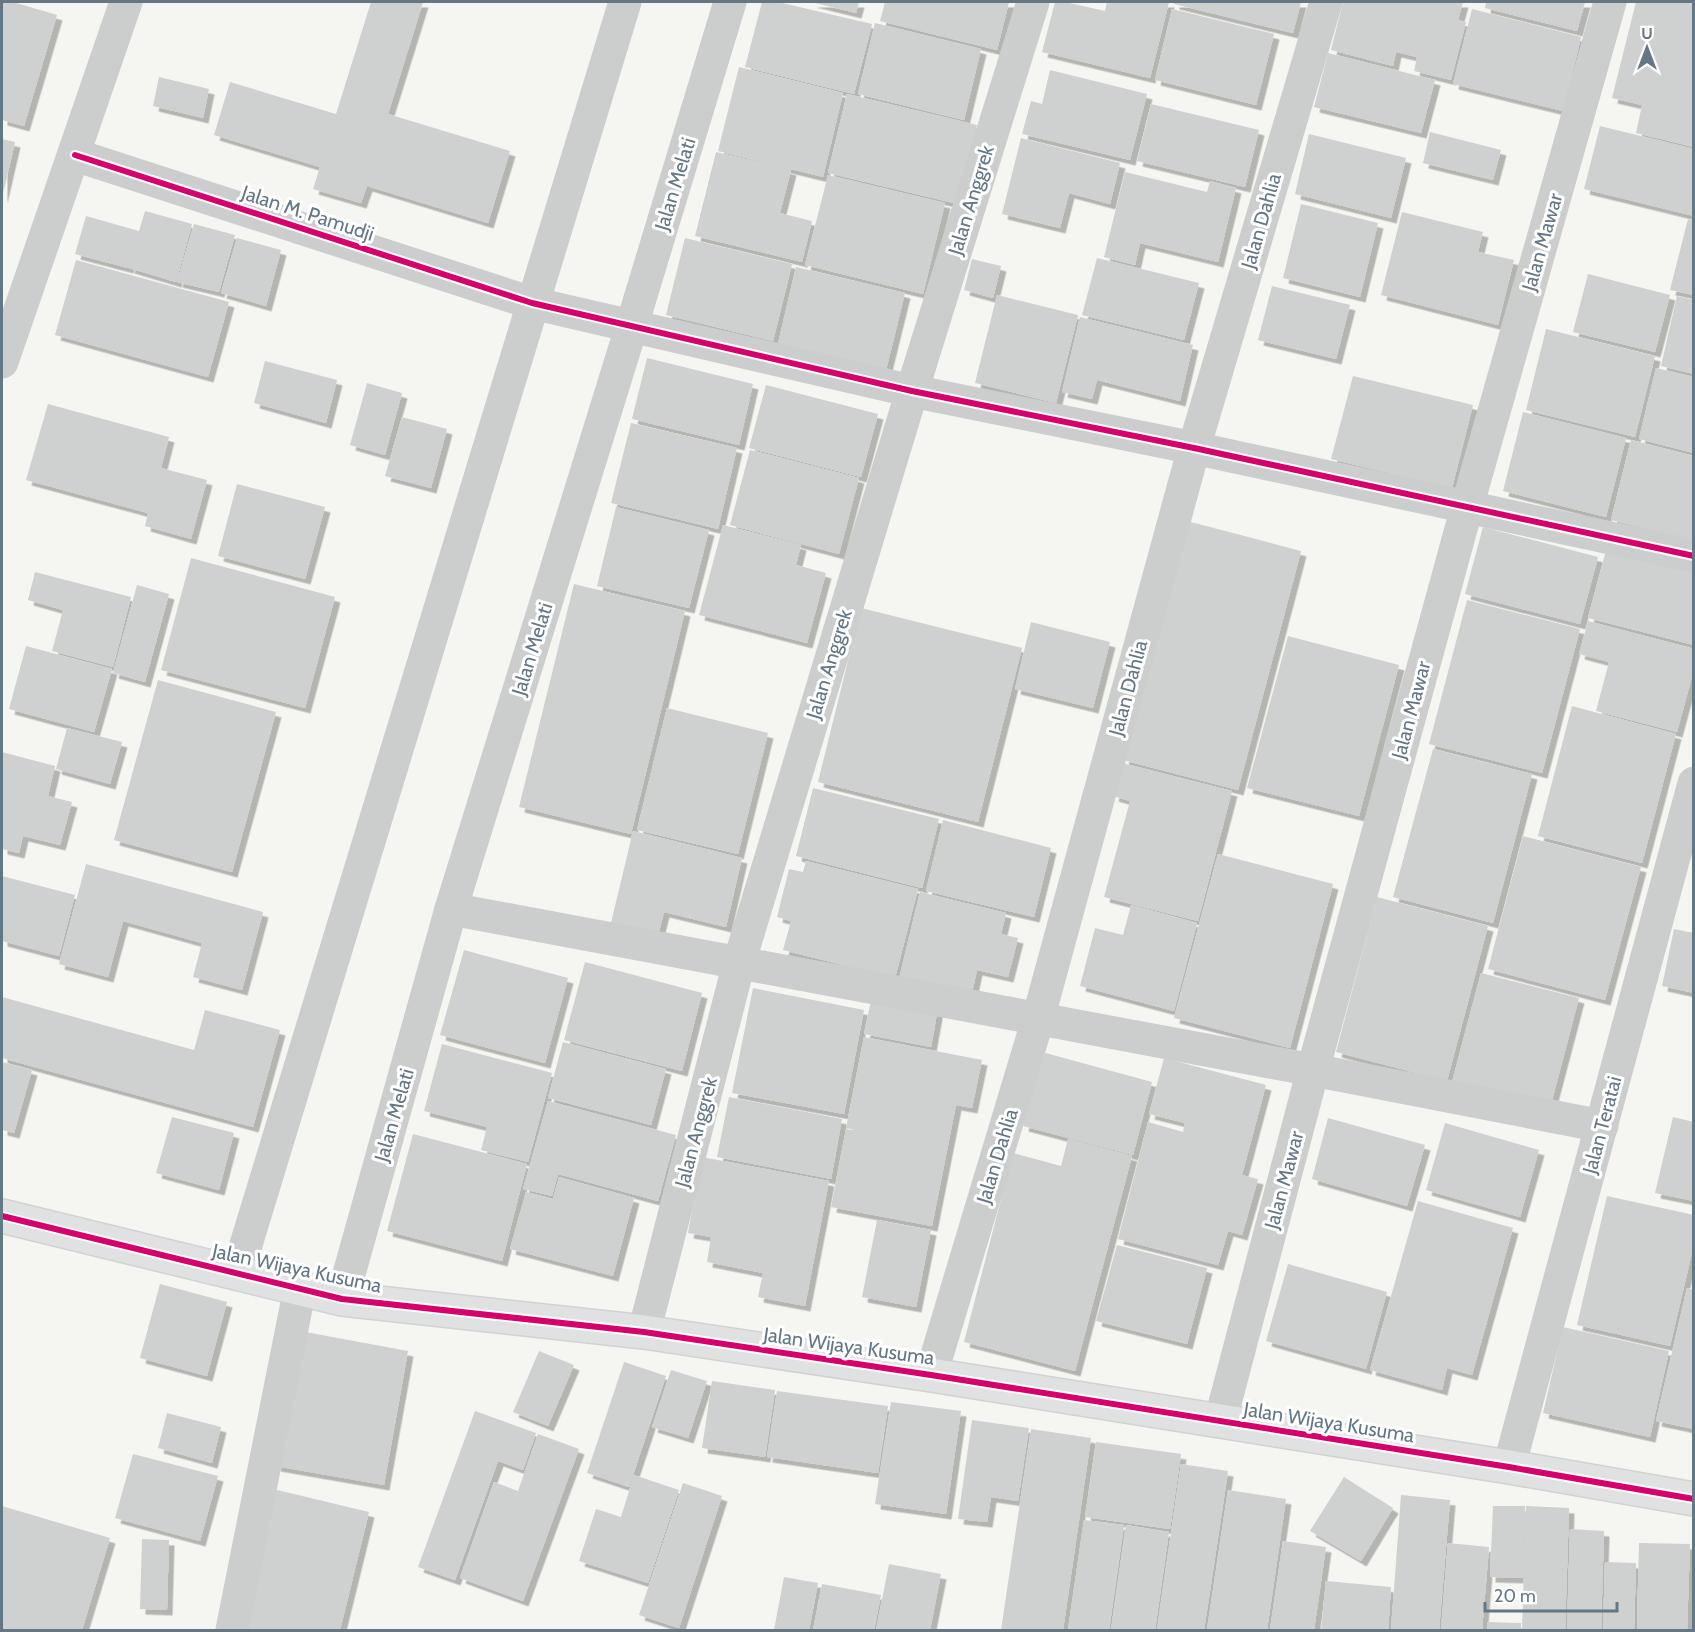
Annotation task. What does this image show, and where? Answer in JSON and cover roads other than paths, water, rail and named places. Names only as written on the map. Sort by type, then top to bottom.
[{"type":"street","points":[[2,362],[126,2]]},
{"type":"street","points":[[237,1274],[542,305],[625,2]]},
{"type":"street","name":"Jalan Melati","points":[[342,1299],[451,909],[623,324],[730,2]]},
{"type":"street","name":"Jalan Anggrek","points":[[644,1332],[740,963],[912,391],[1033,2]]},
{"type":"street","name":"Jalan Dahlia","points":[[931,1375],[1038,1019],[1194,447],[1326,2]]},
{"type":"street","name":"Jalan Mawar","points":[[1220,1422],[1313,1070],[1467,507],[1610,2]]},
{"type":"street","name":"Jalan M. Pamudji","points":[[75,155],[542,305],[912,391],[1194,447],[1694,556]]},
{"type":"street","name":"Jalan Teratai","points":[[1509,1467],[1602,1126],[1685,847],[1694,783]]},
{"type":"street","points":[[451,909],[1602,1126]]},
{"type":"street","name":"Jalan Wijaya Kusuma","points":[[2,1216],[342,1299],[644,1332],[931,1375],[1509,1467],[1694,1499]]},
{"type":"street","points":[[232,1630],[300,1288]]}]
